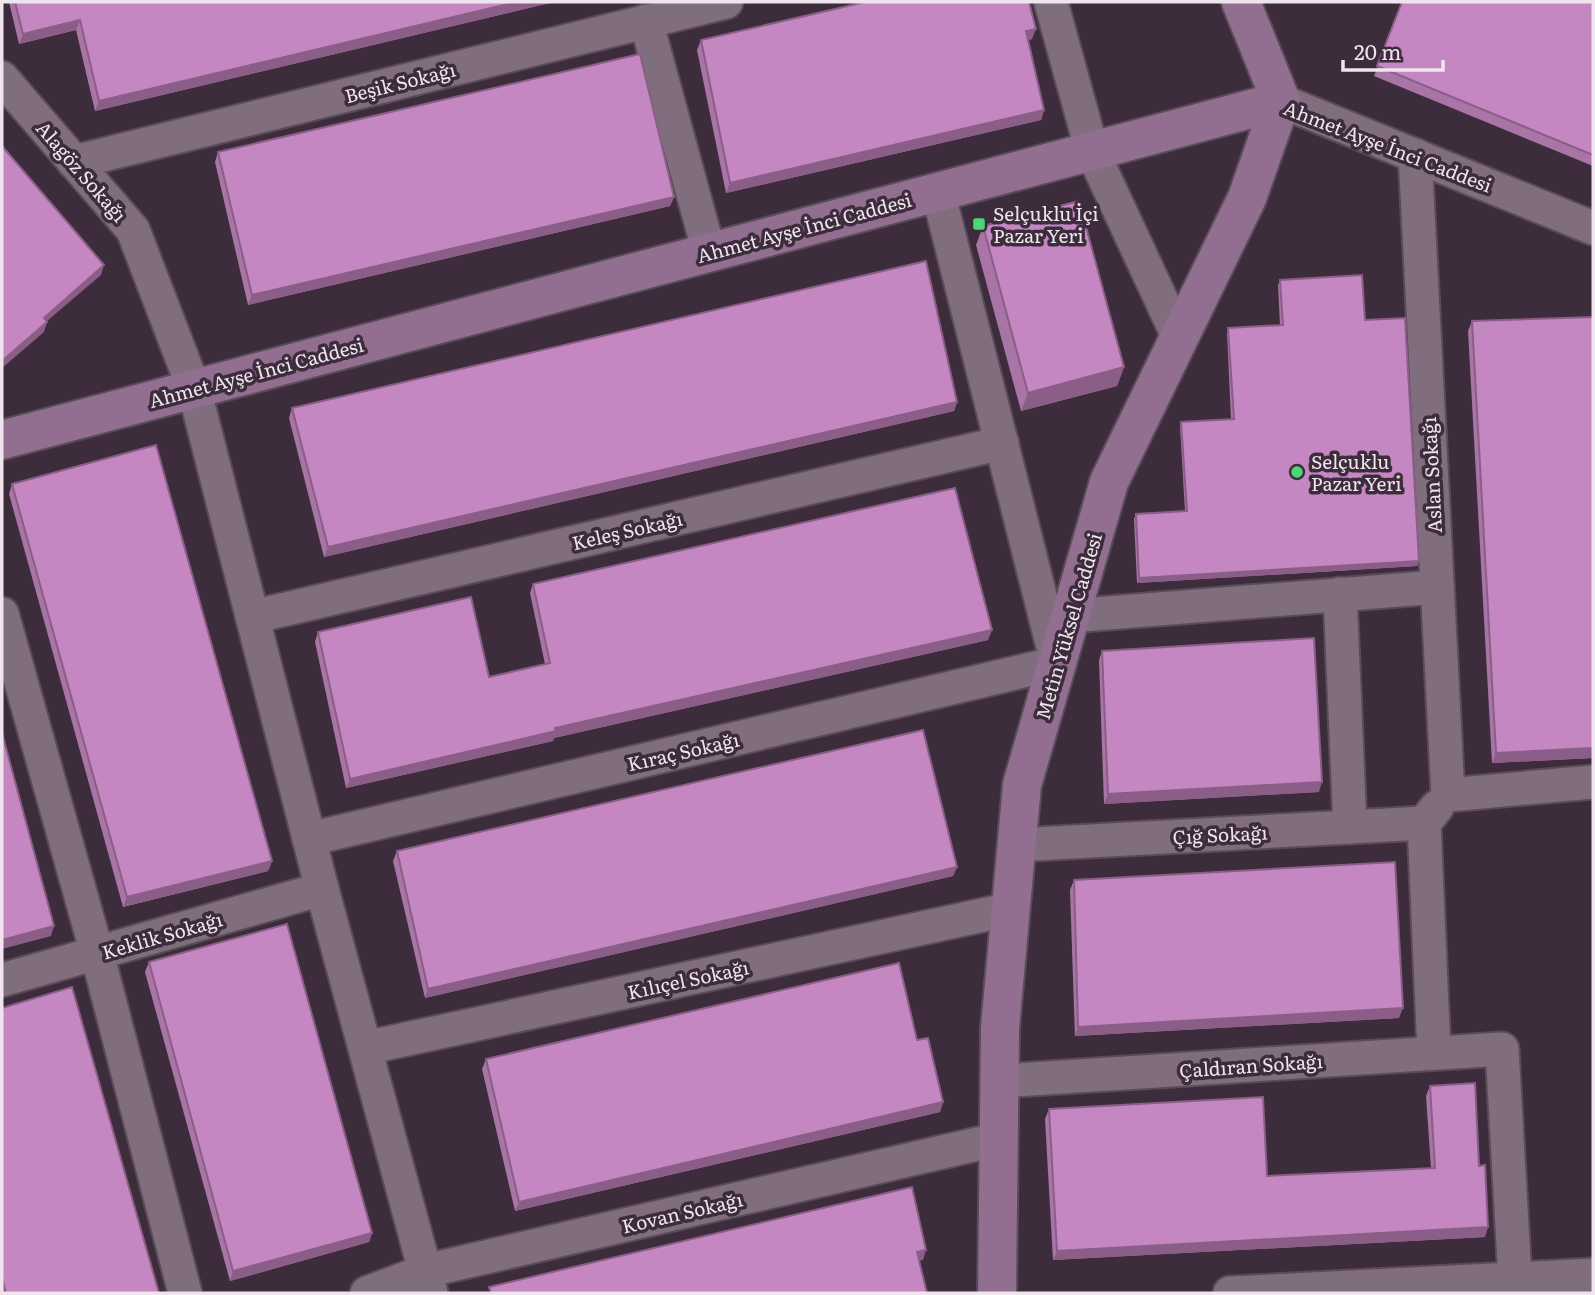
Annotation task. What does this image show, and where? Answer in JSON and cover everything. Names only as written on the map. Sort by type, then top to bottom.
[{"type":"street","name":"Beşik Sokağı","points":[[74,162],[609,16],[646,21],[726,2]]},
{"type":"street","points":[[1051,2],[1092,151],[1179,338]]},
{"type":"street","points":[[1241,2],[1281,101]]},
{"type":"street","points":[[646,21],[709,252]]},
{"type":"street","name":"Alagöz Sokağı","points":[[2,78],[133,230],[194,389],[322,889],[428,1282]]},
{"type":"street","name":"Ahmet Ayşe İnci Caddesi","points":[[2,440],[1281,101],[1593,228]]},
{"type":"street","name":"Metin Yüksel Caddesi","points":[[998,1293],[1000,1028],[1022,785],[1109,482],[1247,198],[1281,101]]},
{"type":"street","name":"Aslan Sokağı","points":[[1415,155],[1448,795]]},
{"type":"street","points":[[938,192],[1057,663]]},
{"type":"street","name":"Keleş Sokağı","points":[[253,617],[1002,443]]},
{"type":"street","points":[[1070,616],[1437,587]]},
{"type":"street","points":[[1340,594],[1350,827]]},
{"type":"street","points":[[2,614],[97,953],[186,1293]]},
{"type":"street","name":"Kıraç Sokağı","points":[[309,839],[1057,663]]},
{"type":"street","points":[[1434,1053],[1424,823],[1448,795],[1593,782]]},
{"type":"street","name":"Çığ Sokağı","points":[[1016,845],[1424,823]]},
{"type":"street","name":"Keklik Sokağı","points":[[2,980],[322,889]]},
{"type":"street","name":"Kılıçel Sokağı","points":[[365,1048],[1011,909]]},
{"type":"street","name":"Çaldıran Sokağı","points":[[999,1081],[1502,1049],[1515,1279]]},
{"type":"street","name":"Kovan Sokağı","points":[[367,1293],[428,1282],[999,1139]]},
{"type":"street","points":[[1230,1293],[1593,1275]]},
{"type":"building","points":[[15,2],[516,2],[99,101],[80,20],[23,34]]},
{"type":"building","points":[[865,2],[1029,2],[1036,29],[1026,31],[1044,110],[730,183],[701,40]]},
{"type":"building","points":[[1402,2],[1593,3],[1593,155],[1377,66]]},
{"type":"building","points":[[640,54],[674,197],[252,295],[218,152]]},
{"type":"building","points":[[2,146],[104,265],[44,318],[47,322],[2,361]]},
{"type":"building","points":[[1079,201],[1124,367],[1028,393],[983,226]]},
{"type":"building","points":[[926,261],[957,402],[328,547],[292,408]]},
{"type":"building","name":"Selçuklu Pazar Yeri","points":[[1362,275],[1365,320],[1405,318],[1419,561],[1139,578],[1136,514],[1187,511],[1181,422],[1234,419],[1228,328],[1283,325],[1280,280]]},
{"type":"building","points":[[1593,317],[1593,748],[1496,753],[1472,321]]},
{"type":"building","points":[[156,445],[272,861],[127,897],[12,484]]},
{"type":"building","points":[[955,488],[992,630],[555,728],[556,731],[350,779],[318,632],[471,597],[489,677],[550,663],[533,584]]},
{"type":"building","points":[[1314,638],[1322,782],[1108,794],[1102,651]]},
{"type":"building","points":[[923,730],[957,867],[428,989],[397,851]]},
{"type":"building","points":[[2,733],[54,926],[2,940]]},
{"type":"building","points":[[1395,862],[1403,1008],[1078,1027],[1074,880]]},
{"type":"building","points":[[287,924],[372,1233],[233,1271],[149,962]]},
{"type":"building","points":[[899,963],[917,1040],[928,1038],[943,1102],[519,1202],[486,1059]]},
{"type":"building","points":[[72,987],[159,1293],[6,1293],[2,1278],[2,1008]]},
{"type":"building","points":[[1475,1083],[1479,1166],[1485,1165],[1488,1227],[1057,1251],[1049,1109],[1263,1097],[1267,1176],[1435,1168],[1430,1086]]},
{"type":"building","points":[[912,1187],[926,1250],[917,1252],[927,1293],[491,1293],[489,1287]]},
{"type":"place","name":"Selçuklu İçi Pazar Yeri","points":[[979,224]]},
{"type":"place","name":"Selçuklu Pazar Yeri","points":[[1297,472]]}]
